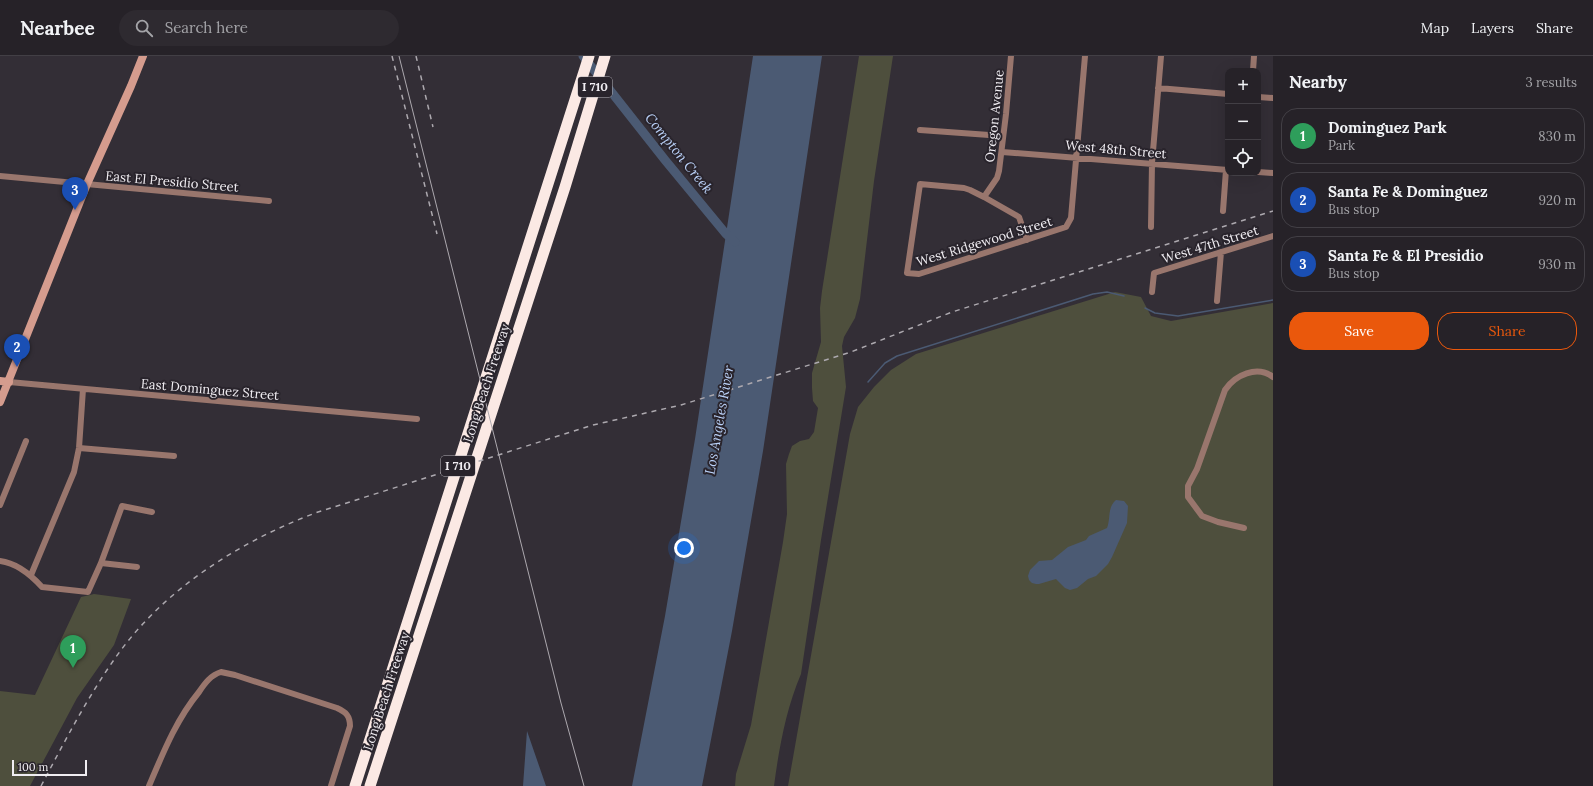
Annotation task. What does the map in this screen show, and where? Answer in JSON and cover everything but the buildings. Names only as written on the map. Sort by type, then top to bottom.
[{"type":"highway","name":"Long Beach Freeway","points":[[355,786],[589,56]]},
{"type":"highway","name":"Long Beach Freeway","points":[[370,786],[565,187],[605,56]]},
{"type":"main road","points":[[0,402],[87,184],[143,56]]},
{"type":"main road","name":"East Dominguez Street","points":[[0,381],[9,382]]},
{"type":"street","name":"Oregon Avenue","points":[[984,197],[997,178],[999,171],[1011,56]]},
{"type":"street","points":[[1077,157],[1085,56]]},
{"type":"street","points":[[1151,227],[1152,163],[1161,56]]},
{"type":"street","points":[[1253,68],[1254,56]]},
{"type":"street","points":[[1158,88],[1225,94]]},
{"type":"street","points":[[1261,97],[1273,98]]},
{"type":"street","points":[[920,130],[1003,136]]},
{"type":"street","name":"West 48th Street","points":[[1002,152],[1225,170]]},
{"type":"street","name":"West Ridgewood Street","points":[[984,197],[964,188],[920,184],[907,273],[920,274],[1066,227],[1071,218],[1077,157]]},
{"type":"street","points":[[1261,172],[1273,173]]},
{"type":"street","name":"East El Presidio Street","points":[[0,176],[269,202]]},
{"type":"street","points":[[1223,211],[1226,176]]},
{"type":"street","points":[[984,197],[1019,217],[1027,240]]},
{"type":"street","name":"West 47th Street","points":[[1152,292],[1154,273],[1273,236]]},
{"type":"street","points":[[1217,301],[1221,252]]},
{"type":"street","points":[[1244,528],[1202,516],[1188,497],[1188,486],[1197,469],[1225,390],[1229,384],[1235,378],[1249,373],[1264,372],[1273,377]]},
{"type":"street","name":"East Dominguez Street","points":[[9,382],[417,420]]},
{"type":"street","points":[[31,575],[74,472],[79,448],[83,389]]},
{"type":"street","points":[[0,504],[26,440]]},
{"type":"street","points":[[79,448],[174,456]]},
{"type":"street","points":[[0,561],[8,562],[31,575],[42,588],[88,592],[101,563],[122,506],[152,512]]},
{"type":"street","points":[[101,563],[137,567]]},
{"type":"street","points":[[149,786],[180,718],[210,678],[216,673],[226,672],[337,708],[344,712],[350,720],[348,733],[331,786]]},
{"type":"green space","points":[[859,56],[893,56],[874,181],[860,299],[855,318],[844,337],[842,346],[846,387],[801,674],[791,701],[784,729],[774,786],[735,786],[736,774],[751,725],[783,542],[787,514],[786,464],[792,446],[800,441],[809,439],[814,432],[818,408],[813,401],[812,373],[821,342],[820,308],[822,291]]},
{"type":"green space","points":[[1115,292],[1141,297],[1151,316],[1171,321],[1273,303],[1273,786],[788,786],[850,434],[858,407],[874,387],[891,370],[916,354]]},
{"type":"green space","points":[[94,594],[131,599],[114,645],[77,698],[30,786],[0,786],[0,691],[35,695],[81,597]]},
{"type":"water","name":"Los Angeles River","points":[[753,56],[822,56],[763,451],[732,631],[702,786],[632,786],[665,616],[695,439]]},
{"type":"water","points":[[1116,500],[1124,501],[1128,506],[1127,523],[1108,564],[1096,576],[1088,579],[1077,588],[1070,590],[1065,588],[1056,579],[1039,584],[1032,583],[1029,580],[1028,576],[1030,570],[1039,561],[1052,560],[1068,547],[1086,540],[1089,536],[1107,528],[1111,506]]},
{"type":"water","points":[[527,731],[546,786],[523,786]]},
{"type":"waterway","name":"Compton Creek","points":[[583,56],[665,160],[726,234],[735,242]]},
{"type":"waterway","points":[[868,382],[885,363],[897,356],[1093,294],[1107,292],[1124,296]]},
{"type":"waterway","points":[[1145,308],[1155,313],[1178,316],[1273,300]]},
{"type":"tram line","points":[[399,56],[561,703],[584,786]]},
{"type":"railway","points":[[392,56],[437,234]]},
{"type":"railway","points":[[416,56],[433,127]]},
{"type":"railway","points":[[41,786],[99,682],[121,650],[140,627],[185,585],[210,567],[262,536],[318,512],[593,425],[681,405],[851,352],[952,312],[1273,211]]},
{"type":"place","name":"Santa Fe & El Presidio","points":[[75,210]]},
{"type":"place","name":"Santa Fe & Dominguez","points":[[17,367]]},
{"type":"place","name":"Dominguez Park","points":[[73,668]]}]
